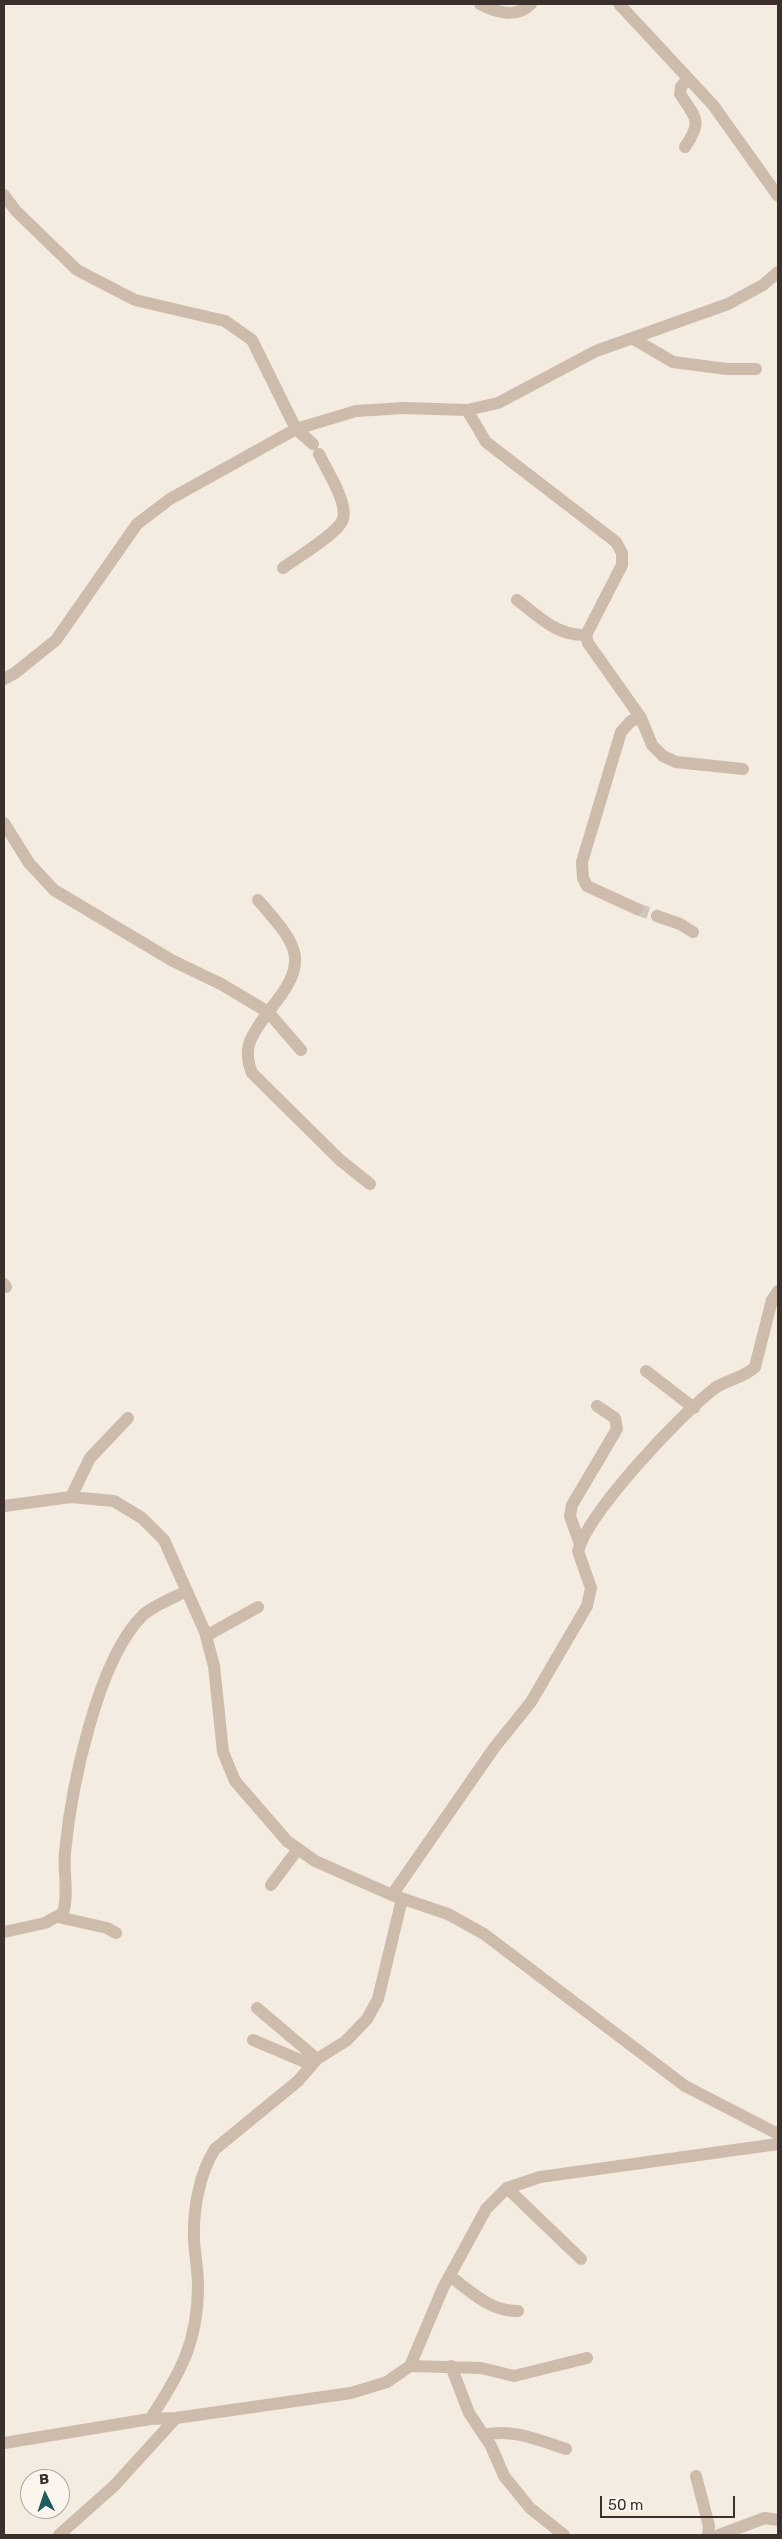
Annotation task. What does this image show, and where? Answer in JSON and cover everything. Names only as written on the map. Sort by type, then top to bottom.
[{"type":"street","points":[[480,4],[495,11],[514,12],[521,11],[531,4]]},
{"type":"street","points":[[620,4],[713,105],[778,196]]},
{"type":"street","points":[[685,147],[697,124],[697,118],[680,94],[681,87],[688,78]]},
{"type":"street","points":[[4,196],[16,211],[77,270],[135,300],[225,321],[252,340],[296,429],[316,449],[338,491],[343,506],[343,519],[334,530],[283,568]]},
{"type":"street","points":[[4,679],[15,673],[56,640],[138,524],[170,499],[296,429],[356,411],[404,408],[467,410],[498,403],[596,351],[728,304],[763,285],[778,272]]},
{"type":"street","points":[[632,338],[673,362],[727,369],[756,369]]},
{"type":"street","points":[[467,410],[486,442],[616,542],[622,553],[622,565],[586,635],[588,643],[641,718],[652,744],[663,756],[676,762],[744,769]]},
{"type":"street","points":[[517,600],[556,629],[570,635],[586,635]]},
{"type":"street","points":[[638,909],[587,886],[583,878],[582,862],[622,732],[631,721],[641,718]]},
{"type":"street","points":[[4,823],[28,863],[54,890],[173,961],[221,984],[268,1012],[301,1050]]},
{"type":"street","points":[[258,900],[286,933],[296,958],[292,979],[268,1012],[246,1050],[247,1061],[252,1072],[340,1160],[370,1184]]},
{"type":"street","points":[[657,916],[680,924],[693,932]]},
{"type":"street","points":[[580,1544],[599,1511],[661,1440],[716,1388],[749,1373],[755,1367],[772,1300],[778,1291]]},
{"type":"street","points":[[646,1370],[694,1408]]},
{"type":"street","points":[[150,2419],[175,2382],[186,2360],[192,2336],[198,2286],[194,2239],[195,2214],[203,2176],[210,2157],[222,2143],[298,2081],[314,2062],[346,2041],[370,2012],[378,1999],[397,1897],[494,1748],[531,1702],[587,1606],[591,1588],[579,1557],[580,1544],[570,1516],[572,1505],[617,1429],[615,1418],[597,1406]]},
{"type":"street","points":[[71,1497],[90,1458],[128,1418]]},
{"type":"street","points":[[4,1506],[71,1497],[114,1501],[142,1518],[164,1540],[206,1636],[214,1666],[223,1752],[235,1781],[287,1841],[315,1861],[397,1897],[448,1914],[484,1934],[685,2086],[778,2134]]},
{"type":"street","points":[[4,1932],[45,1923],[58,1917],[64,1910],[65,1852],[79,1760],[104,1685],[134,1625],[145,1613],[187,1591]]},
{"type":"street","points":[[206,1636],[258,1607]]},
{"type":"street","points":[[271,1885],[298,1849]]},
{"type":"street","points":[[58,1917],[107,1928],[116,1933]]},
{"type":"street","points":[[257,2008],[314,2062]]},
{"type":"street","points":[[253,2040],[314,2062]]},
{"type":"street","points":[[4,2443],[150,2419],[176,2418],[351,2393],[388,2382],[410,2366],[450,2276],[486,2210],[507,2188],[540,2177],[778,2144]]},
{"type":"street","points":[[507,2188],[581,2259]]},
{"type":"street","points":[[450,2276],[491,2305],[508,2311],[518,2311]]},
{"type":"street","points":[[410,2366],[481,2368],[514,2376],[587,2358]]},
{"type":"street","points":[[451,2366],[468,2413],[484,2435],[504,2476],[530,2508],[564,2535]]},
{"type":"street","points":[[59,2535],[114,2486],[176,2418]]},
{"type":"street","points":[[484,2435],[506,2431],[566,2449]]},
{"type":"street","points":[[696,2476],[708,2526],[708,2535]]},
{"type":"street","points":[[719,2535],[766,2518],[778,2520]]},
{"type":"tunnel","points":[[637,909],[657,916]]}]
